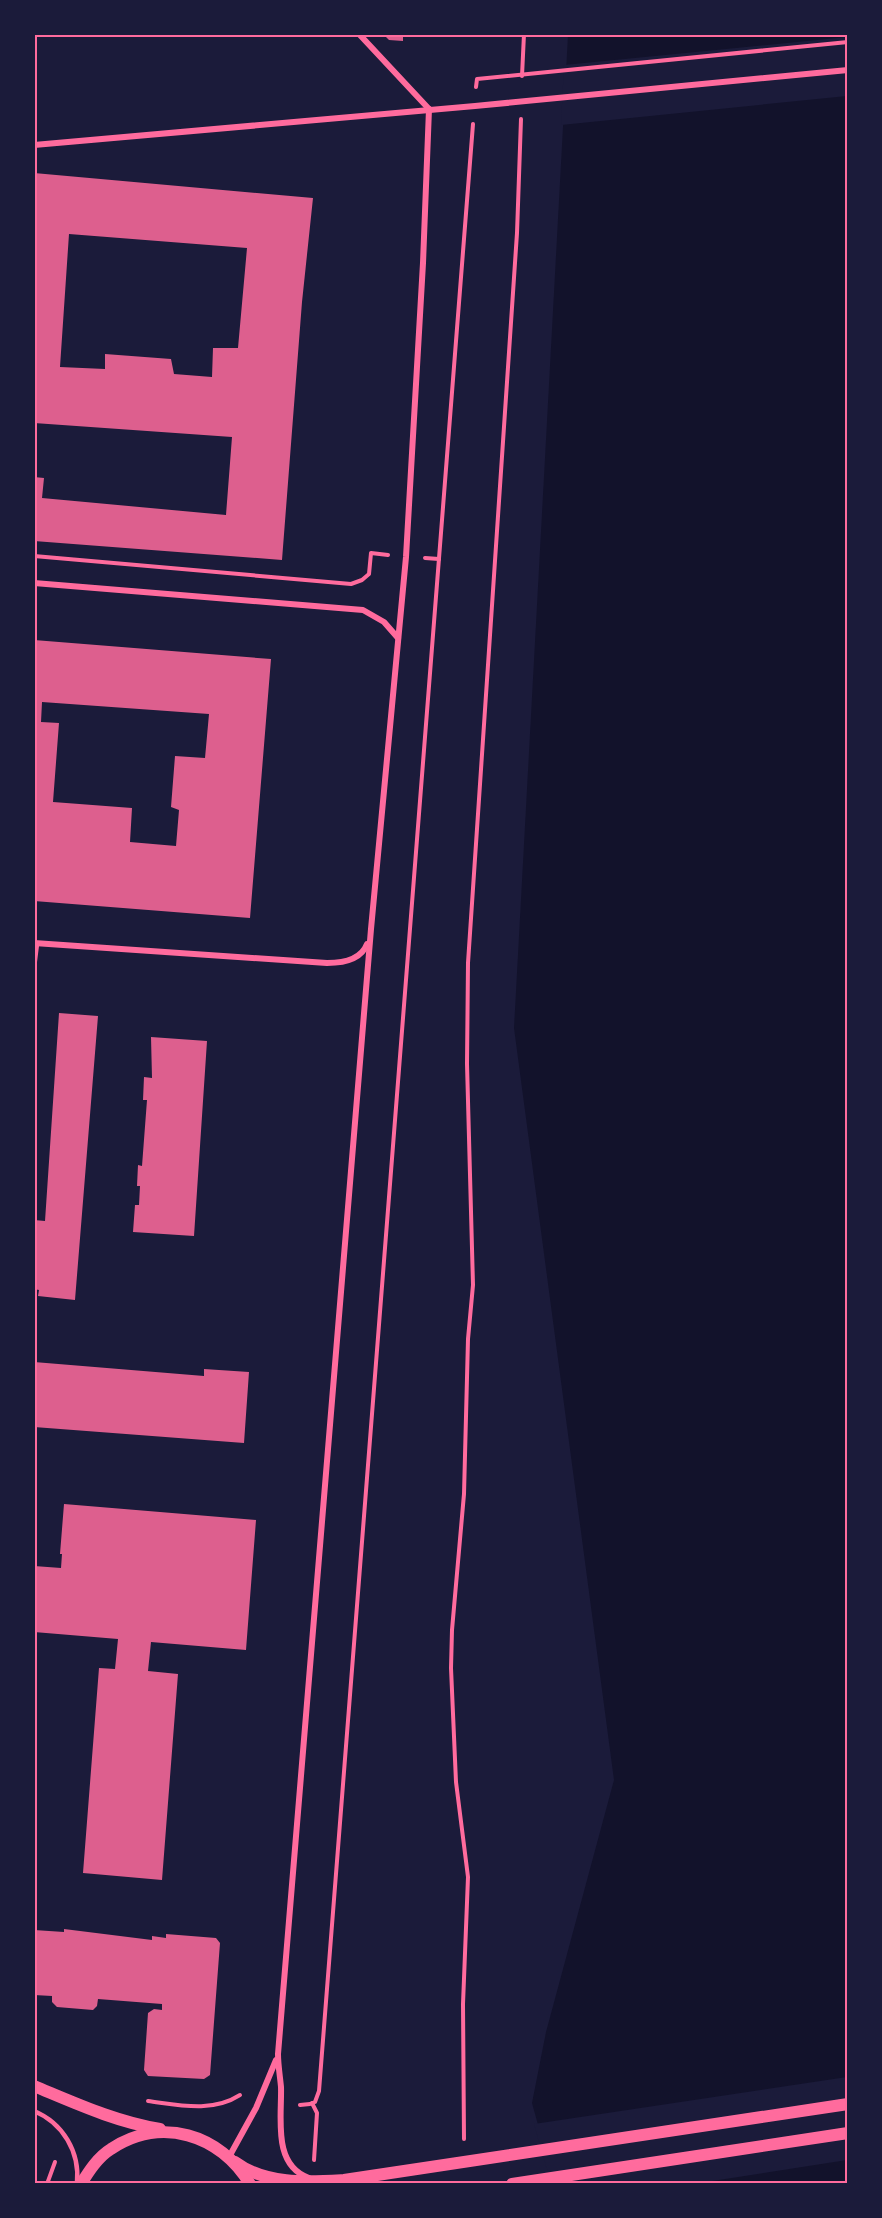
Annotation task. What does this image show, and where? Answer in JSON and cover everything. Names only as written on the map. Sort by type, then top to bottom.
[{"type":"main road","points":[[34,2086],[132,2123],[188,2134],[214,2145],[249,2171],[263,2176],[297,2181],[352,2178],[848,2104]]},
{"type":"main road","points":[[79,2184],[92,2166],[110,2149],[132,2138],[159,2132],[188,2134]]},
{"type":"main road","points":[[512,2184],[848,2133]]},
{"type":"main road","points":[[232,2160],[250,2184]]},
{"type":"street","points":[[320,2181],[300,2175],[288,2161],[280,2132],[281,2088],[278,2054],[370,929],[406,557],[423,274],[429,109],[359,34]]},
{"type":"street","points":[[34,146],[848,70]]},
{"type":"street","points":[[34,582],[363,610],[384,622],[398,638]]},
{"type":"street","points":[[36,944],[337,963],[355,958],[366,949],[370,929]]},
{"type":"street","points":[[232,2160],[274,2069],[278,2054]]},
{"type":"lane","points":[[34,968],[36,944]]},
{"type":"lane","points":[[34,2111],[49,2117],[67,2138],[76,2161],[79,2184]]},
{"type":"path","points":[[522,86],[524,34]]},
{"type":"path","points":[[477,79],[848,42]]},
{"type":"path","points":[[464,2145],[463,2004],[468,1877],[456,1782],[451,1668],[464,1494],[468,1339],[473,1285],[467,1064],[468,963],[517,233],[521,108]]},
{"type":"path","points":[[34,556],[351,584],[362,580],[369,574],[370,553],[439,559]]},
{"type":"path","points":[[312,2103],[317,2113],[314,2159],[320,2163]]},
{"type":"shaded area","points":[[568,35],[847,35],[847,2183],[554,2183],[532,2103],[546,2032],[614,1780],[514,1028]]},
{"type":"pier","points":[[847,37],[847,96],[561,125],[564,65]]},
{"type":"pier","points":[[847,2077],[847,2160],[693,2184],[551,2184],[534,2124]]},
{"type":"building","points":[[383,34],[403,34],[403,41],[389,40]]},
{"type":"building","points":[[34,173],[313,198],[302,302],[282,560],[34,541],[34,477],[44,478],[42,498],[226,515],[232,437],[34,423]],"holes":[[[69,234],[247,248],[238,348],[213,348],[212,377],[174,374],[171,359],[105,354],[105,369],[60,367]]]},
{"type":"building","points":[[34,640],[271,659],[250,918],[34,901]],"holes":[[[42,702],[209,714],[205,758],[175,756],[171,807],[179,810],[176,846],[130,842],[132,808],[53,802],[59,723],[41,722]]]},
{"type":"building","points":[[59,1013],[98,1016],[75,1300],[38,1296],[39,1290],[34,1289],[34,1220],[45,1221]]},
{"type":"building","points":[[151,1037],[207,1041],[194,1236],[133,1232],[135,1205],[139,1205],[138,1165],[142,1166],[147,1100],[143,1100],[144,1077],[152,1078]]},
{"type":"building","points":[[34,1362],[204,1376],[204,1369],[249,1372],[244,1443],[34,1427]]},
{"type":"building","points":[[64,1504],[256,1520],[246,1650],[151,1642],[148,1671],[178,1674],[162,1880],[83,1873],[99,1668],[115,1669],[118,1639],[34,1632],[34,1566],[61,1568]]},
{"type":"building","points":[[64,1929],[152,1940],[152,1936],[166,1938],[166,1934],[216,1938],[220,1943],[210,2075],[204,2079],[148,2076],[144,2070],[148,2013],[154,2009],[162,2010],[162,2004],[98,1999],[97,2006],[93,2010],[57,2007],[52,2002],[52,1996],[34,1995],[34,1930],[64,1932]]}]
